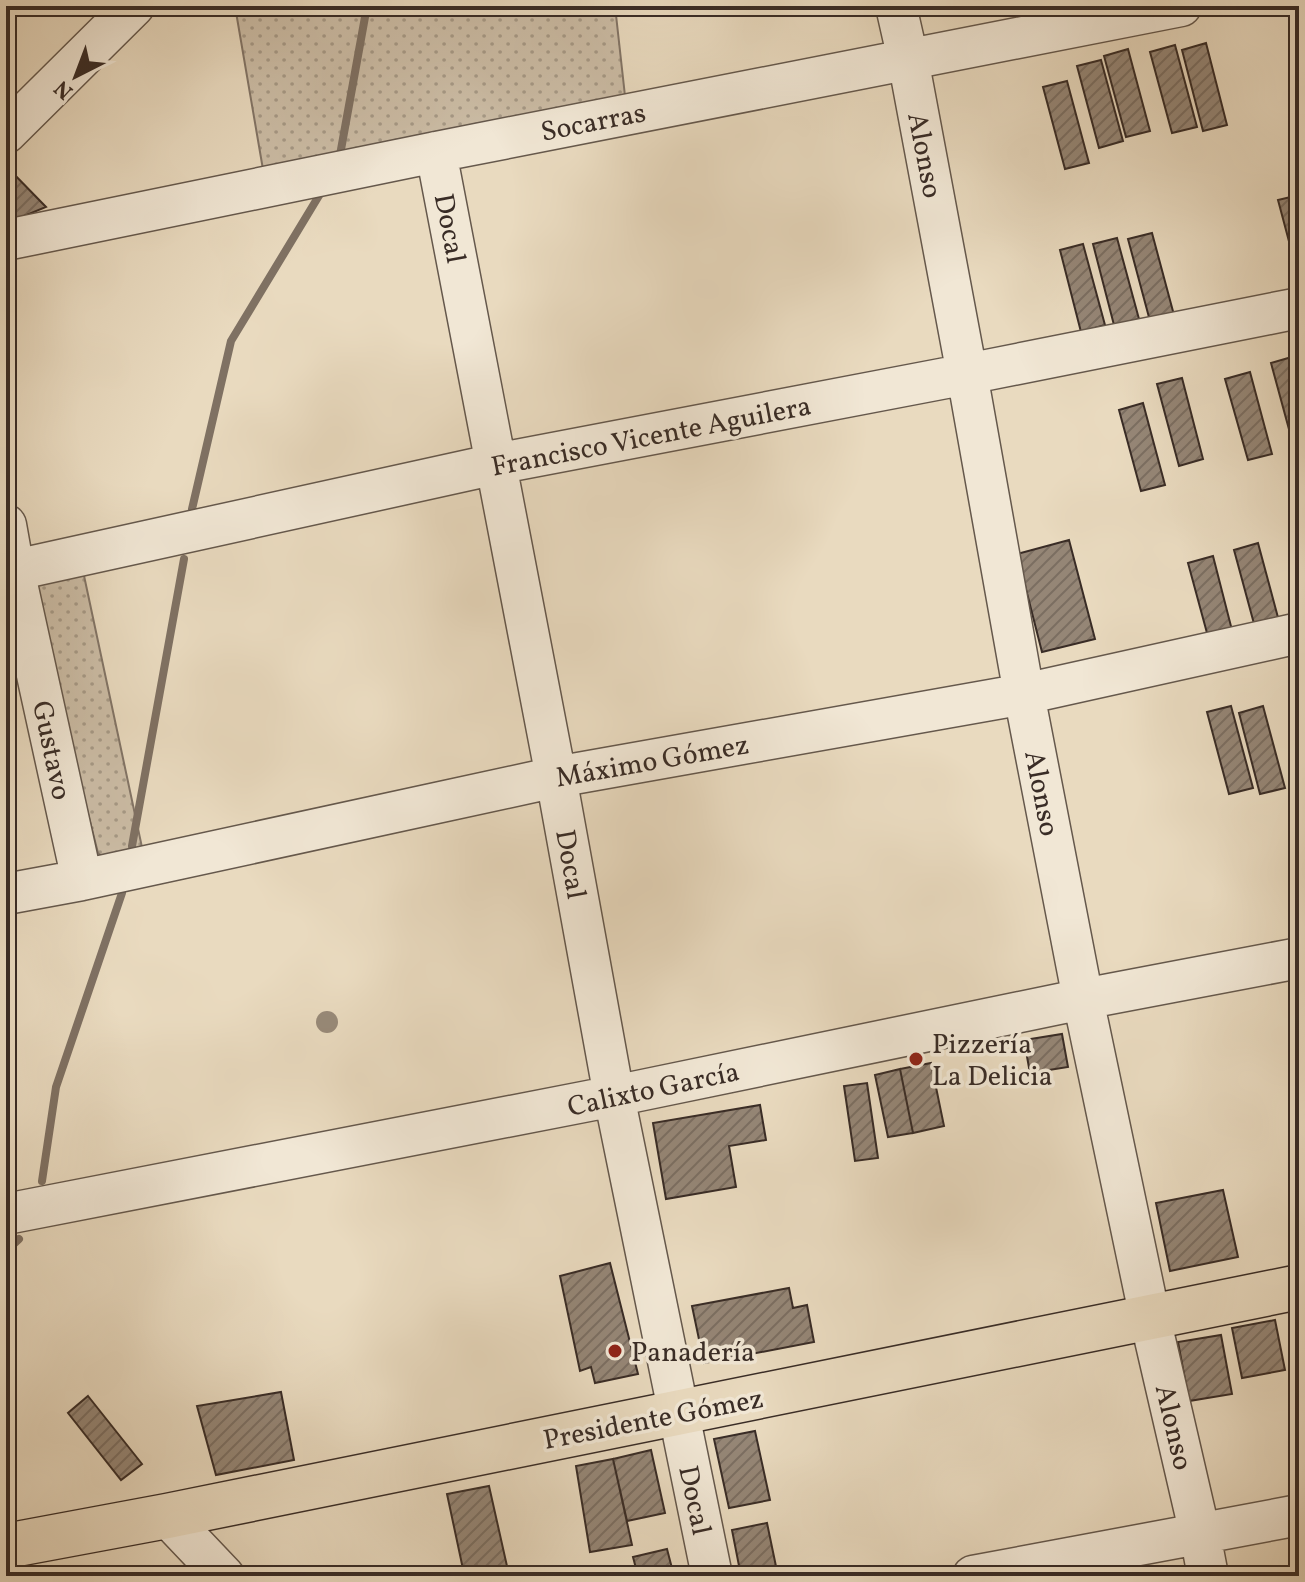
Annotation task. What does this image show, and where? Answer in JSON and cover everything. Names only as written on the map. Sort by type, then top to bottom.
[{"type":"main road","name":"Presidente Gómez","points":[[6,1546],[1299,1287]]},
{"type":"street","points":[[6,133],[134,6]]},
{"type":"street","name":"Alonso","points":[[896,6],[1083,999],[1208,1576]]},
{"type":"street","name":"Socarras","points":[[6,240],[1181,6]]},
{"type":"street","name":"Docal","points":[[436,152],[614,1096],[712,1576]]},
{"type":"street","name":"Francisco Vicente Aguilera","points":[[10,571],[496,464],[1299,308]]},
{"type":"street","name":"Gustavo","points":[[6,525],[10,571],[82,880]]},
{"type":"street","name":"Máximo Gómez","points":[[6,894],[556,777],[1024,694],[1299,633]]},
{"type":"street","name":"Calixto García","points":[[6,1214],[1299,958]]},
{"type":"street","points":[[973,1576],[1299,1515]]},
{"type":"street","points":[[167,1516],[224,1576]]},
{"type":"shaded area","points":[[232,6],[615,6],[627,114],[266,187],[236,12]]},
{"type":"shaded area","points":[[83,571],[143,852],[107,861],[98,853],[30,586]]},
{"type":"building","points":[[1206,43],[1227,125],[1203,131],[1182,50]]},
{"type":"building","points":[[1175,45],[1197,127],[1172,133],[1150,52]]},
{"type":"building","points":[[1128,49],[1150,131],[1126,137],[1104,56]]},
{"type":"building","points":[[1101,60],[1123,141],[1099,148],[1077,66]]},
{"type":"building","points":[[1067,81],[1089,163],[1065,169],[1043,87]]},
{"type":"building","points":[[7,167],[46,207],[12,221],[6,215]]},
{"type":"building","points":[[1299,195],[1299,279],[1278,200]]},
{"type":"building","points":[[1152,233],[1174,315],[1150,321],[1128,239]]},
{"type":"building","points":[[1117,238],[1139,319],[1114,325],[1093,244]]},
{"type":"building","points":[[1083,244],[1105,325],[1081,332],[1060,250]]},
{"type":"building","points":[[1295,356],[1299,371],[1299,442],[1293,444],[1271,363]]},
{"type":"building","points":[[1250,372],[1272,454],[1248,460],[1225,379]]},
{"type":"building","points":[[1182,378],[1203,459],[1179,466],[1157,384]]},
{"type":"building","points":[[1143,403],[1165,485],[1141,491],[1119,410]]},
{"type":"building","points":[[1069,540],[1095,639],[1042,652],[1017,554]]},
{"type":"building","points":[[1258,543],[1280,625],[1256,631],[1234,550]]},
{"type":"building","points":[[1213,556],[1234,638],[1210,644],[1188,563]]},
{"type":"building","points":[[1231,706],[1253,788],[1229,794],[1207,712]]},
{"type":"building","points":[[1263,706],[1285,788],[1260,794],[1239,713]]},
{"type":"building","points":[[1062,1034],[1068,1067],[1030,1073],[1024,1040]]},
{"type":"building","points":[[931,1063],[944,1126],[913,1133],[900,1069]]},
{"type":"building","points":[[900,1069],[913,1133],[888,1137],[875,1075]]},
{"type":"building","points":[[867,1083],[878,1158],[855,1161],[844,1086]]},
{"type":"building","points":[[760,1105],[766,1140],[729,1146],[736,1187],[666,1199],[653,1123]]},
{"type":"building","points":[[1223,1190],[1238,1257],[1170,1271],[1156,1203]]},
{"type":"building","points":[[610,1263],[638,1374],[595,1383],[591,1367],[580,1371],[560,1276]]},
{"type":"building","points":[[789,1288],[793,1308],[807,1305],[814,1342],[704,1363],[692,1306]]},
{"type":"building","points":[[1275,1320],[1285,1370],[1242,1378],[1232,1328]]},
{"type":"building","points":[[1221,1335],[1232,1394],[1189,1401],[1178,1342]]},
{"type":"building","points":[[281,1392],[294,1460],[216,1475],[197,1406]]},
{"type":"building","points":[[88,1396],[142,1464],[121,1480],[68,1413]]},
{"type":"building","points":[[755,1431],[770,1500],[729,1508],[714,1439]]},
{"type":"building","points":[[651,1450],[665,1513],[627,1521],[613,1459]]},
{"type":"building","points":[[613,1459],[632,1545],[590,1552],[576,1466]]},
{"type":"building","points":[[489,1486],[509,1575],[505,1576],[479,1576],[477,1566],[463,1569],[447,1494]]},
{"type":"building","points":[[767,1523],[778,1576],[741,1576],[732,1530]]},
{"type":"building","points":[[667,1549],[674,1576],[638,1576],[633,1557]]},
{"type":"waterway","points":[[340,155],[367,6]]},
{"type":"waterway","points":[[192,509],[231,341],[320,194]]},
{"type":"waterway","points":[[132,846],[184,559]]},
{"type":"waterway","points":[[42,1181],[56,1087],[122,893]]},
{"type":"waterway","points":[[6,1251],[19,1239]]},
{"type":"place","name":"Pizzería La Delicia","points":[[916,1059]]},
{"type":"place","name":"Panadería","points":[[615,1351]]}]
